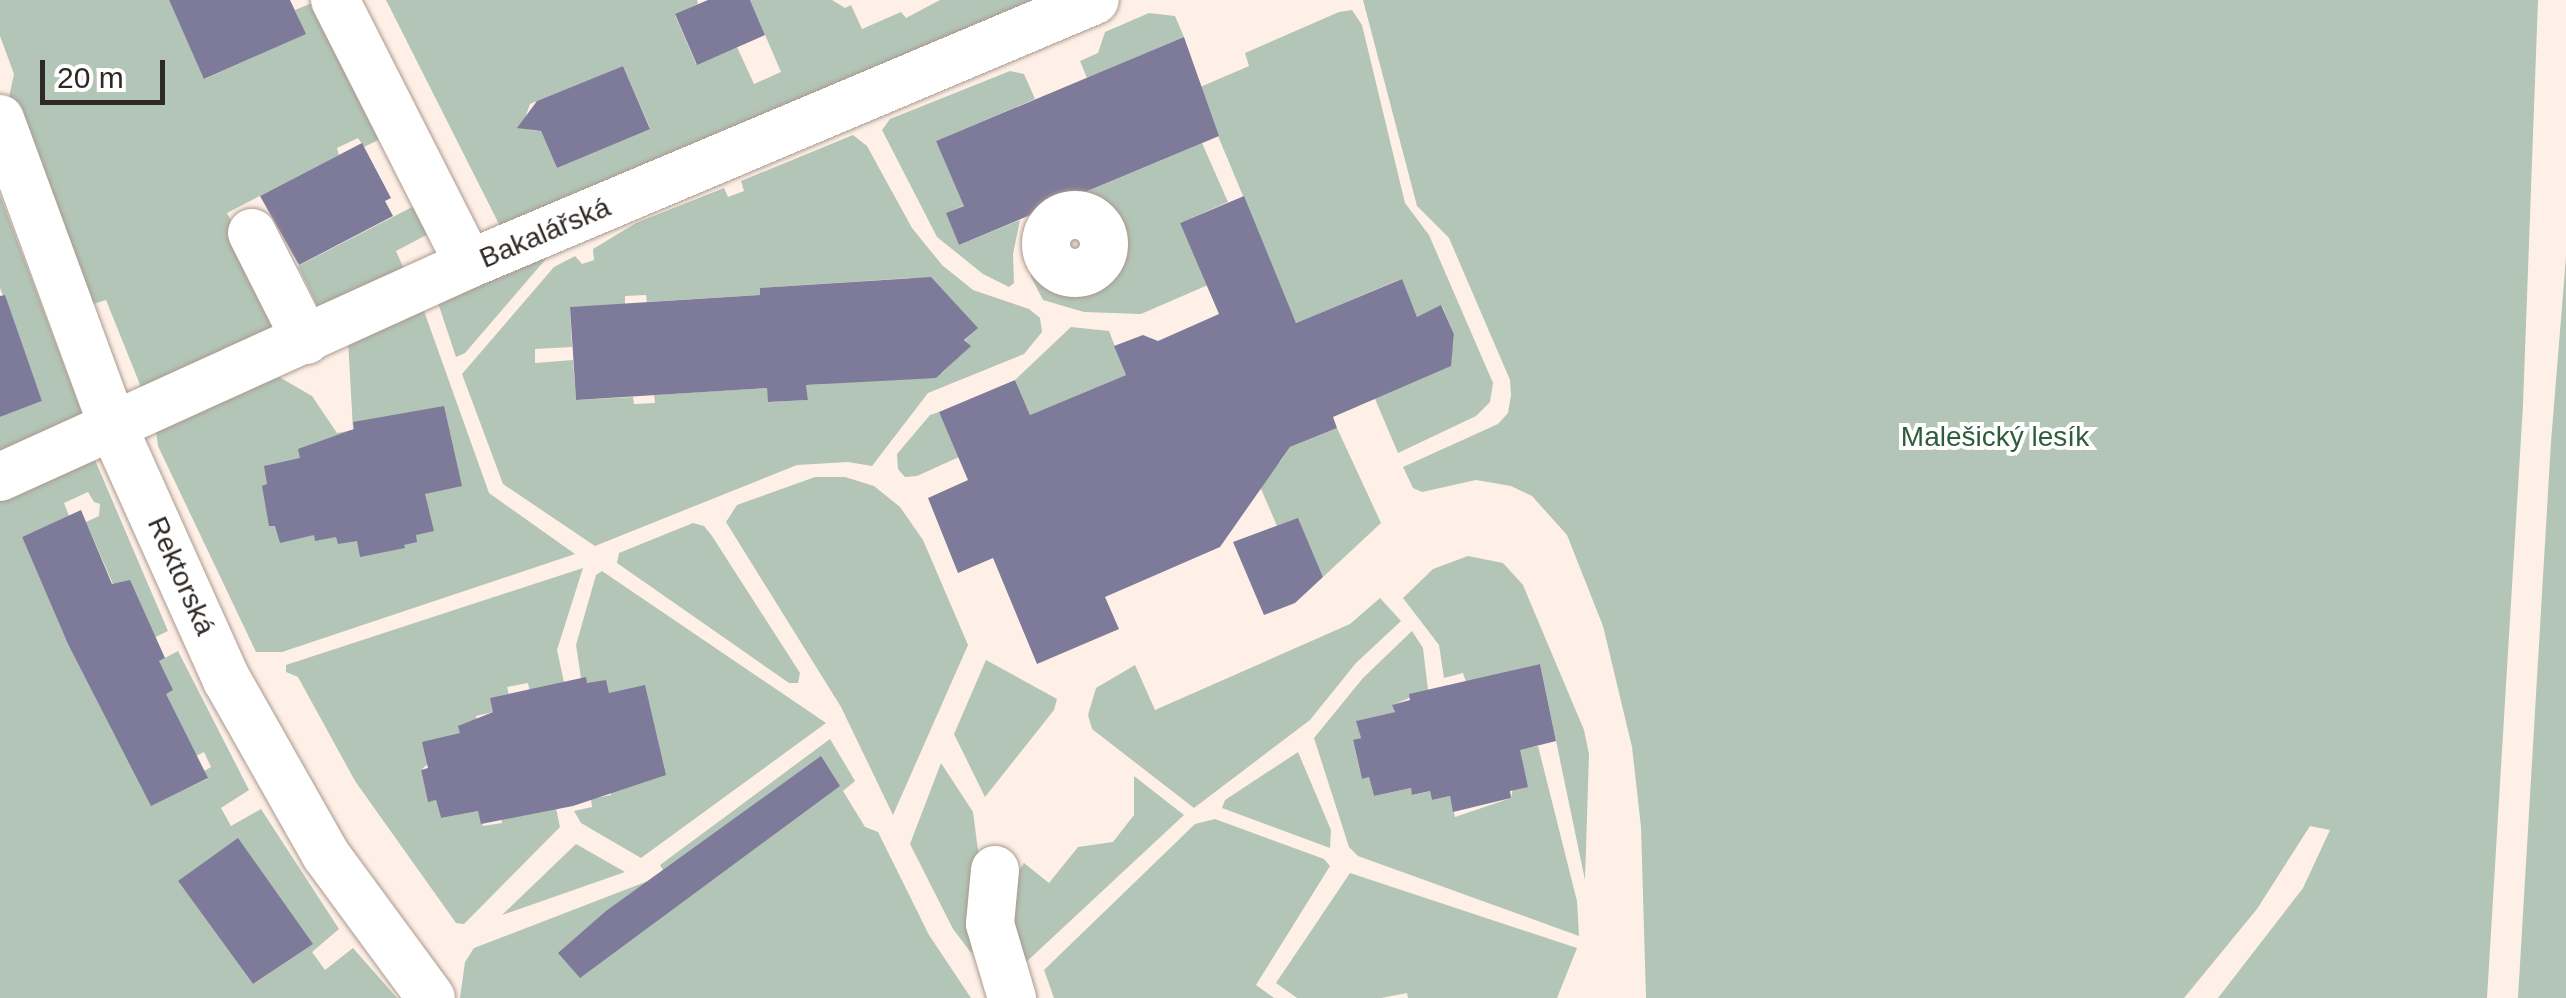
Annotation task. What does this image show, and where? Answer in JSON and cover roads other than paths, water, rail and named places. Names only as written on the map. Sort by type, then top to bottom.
[{"type":"street","points":[[335,0],[470,264]]},
{"type":"street","name":"Bakalářská","points":[[0,477],[114,429],[470,264],[1094,0]]},
{"type":"street","name":"Rektorská","points":[[0,119],[114,429],[228,680],[326,855],[432,998]]},
{"type":"street","points":[[252,233],[306,340]]},
{"type":"street","points":[[995,870],[990,924],[1012,998]]},
{"type":"park label","name":"Malešický lesík","points":[[1995,437]]}]
